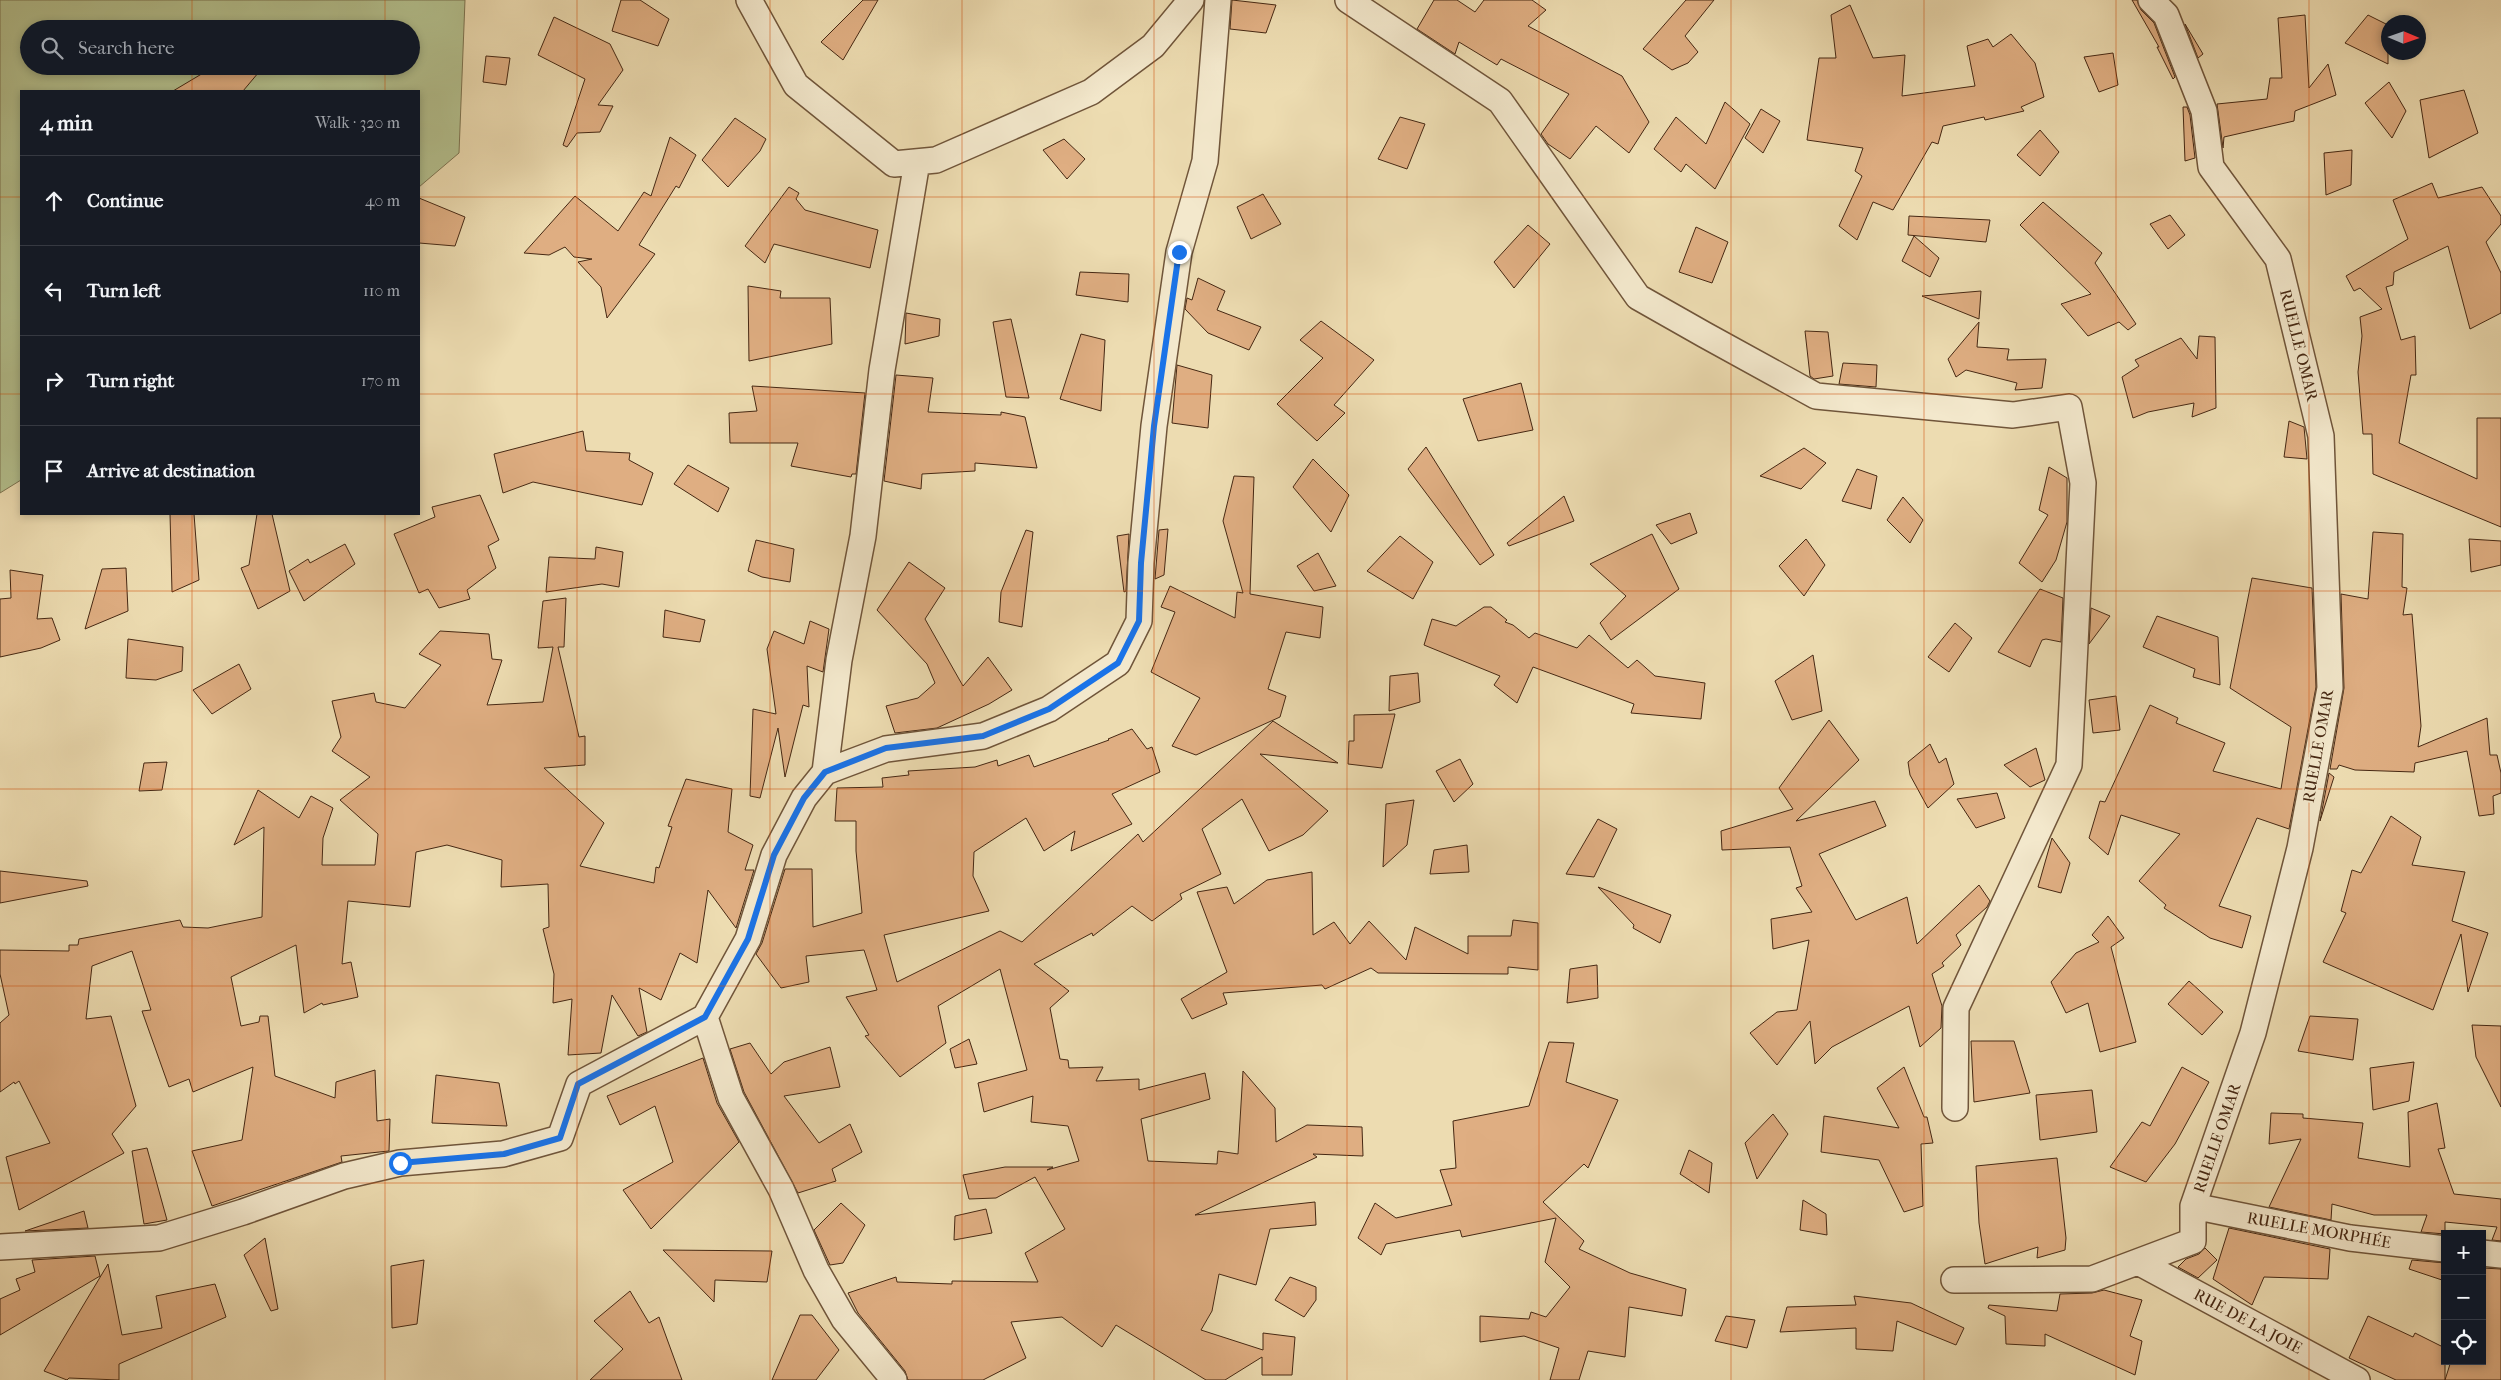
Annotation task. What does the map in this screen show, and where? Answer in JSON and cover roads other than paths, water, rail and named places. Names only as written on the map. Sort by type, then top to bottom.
[{"type":"street","points":[[749,0],[796,85],[894,164],[936,160],[1091,92],[1153,46],[1191,0]]},
{"type":"street","points":[[0,1247],[159,1238],[243,1212],[344,1176],[400,1163],[504,1154],[560,1138],[578,1084],[705,1017],[748,939],[774,855],[804,798],[825,772],[886,748],[983,736],[1049,709],[1118,663],[1139,621],[1141,563],[1154,426],[1179,252],[1205,161],[1218,0]]},
{"type":"street","points":[[1348,0],[1500,101],[1638,297],[1705,335],[1816,396],[2013,415],[2069,407],[2083,483],[2069,764],[1956,1008],[1955,1108]]},
{"type":"street","name":"RUELLE OMAR","points":[[1954,1280],[2092,1279],[2193,1241],[2193,1206],[2252,1033],[2300,848],[2330,688],[2321,436],[2278,259],[2211,167],[2204,111],[2166,15],[2151,0]]},
{"type":"street","points":[[825,772],[839,660],[862,536],[882,370],[917,162]]},
{"type":"street","points":[[705,1017],[731,1098],[781,1189],[816,1270],[844,1319],[894,1380]]},
{"type":"street","name":"RUELLE MORPHÉE","points":[[2193,1206],[2350,1238],[2441,1249]]},
{"type":"street","points":[[2486,1254],[2501,1256]]},
{"type":"street","name":"RUE DE LA JOIE","points":[[2138,1262],[2357,1380]]}]
